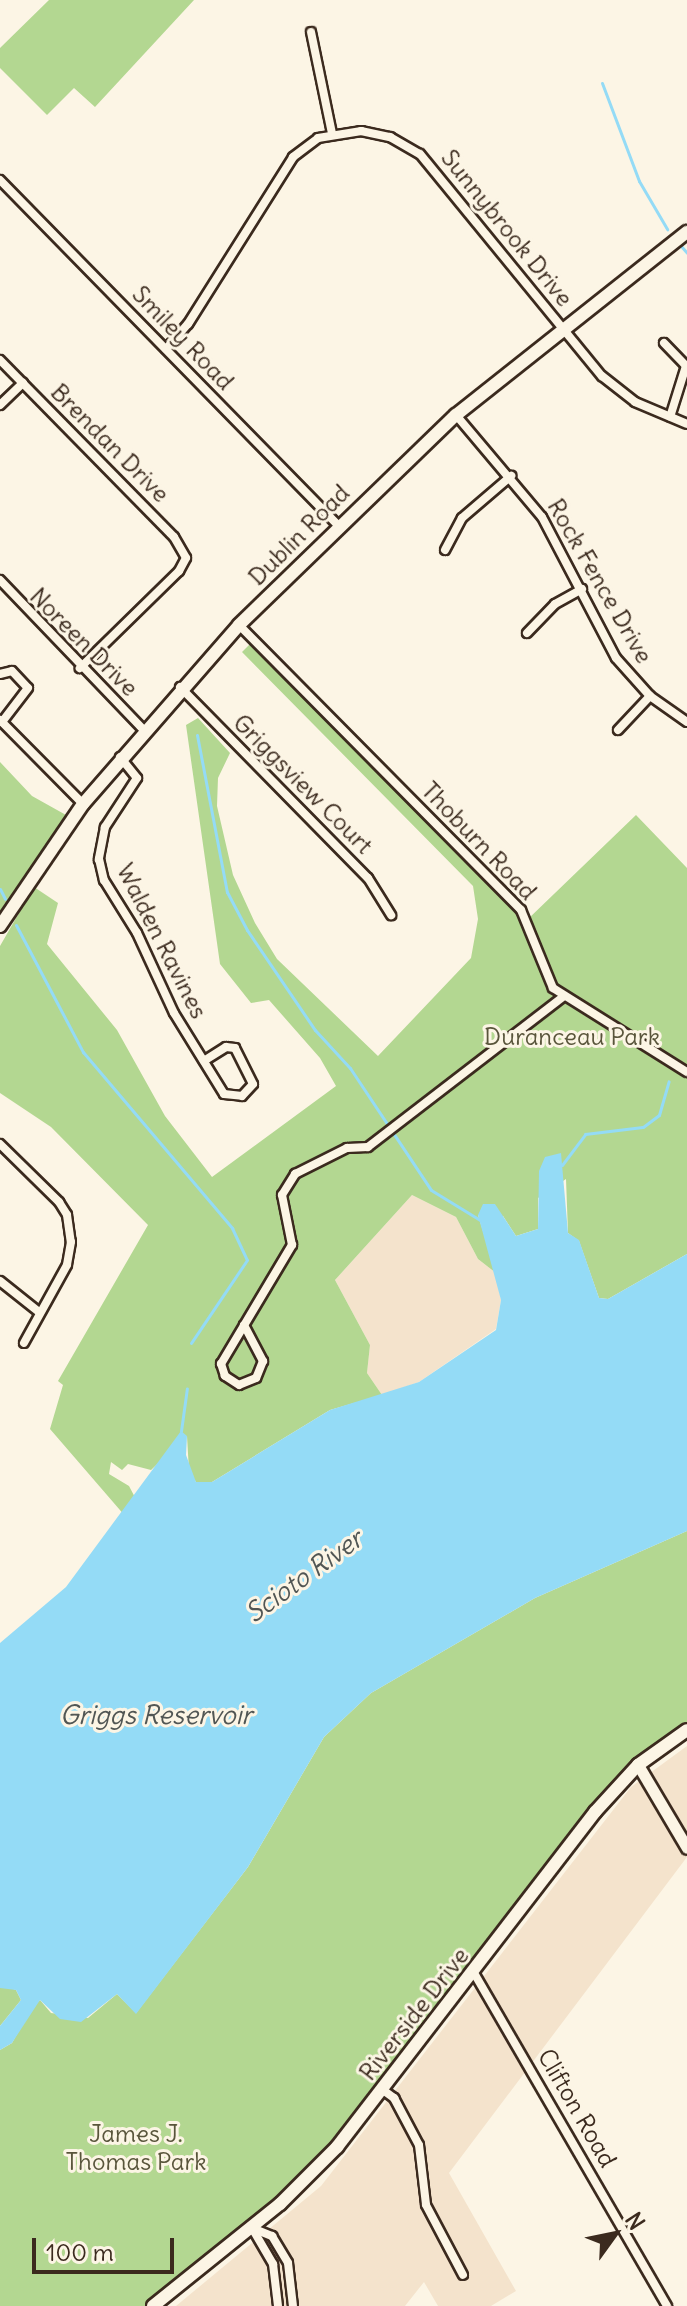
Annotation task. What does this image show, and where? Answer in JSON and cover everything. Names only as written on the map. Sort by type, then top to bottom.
[{"type":"main road","name":"Dublin Road","points":[[0,926],[83,804],[120,757],[239,625],[338,525],[456,415],[562,326],[687,232]]},
{"type":"main road","name":"Riverside Drive","points":[[153,2306],[252,2228],[317,2168],[383,2090],[595,1812],[638,1765],[687,1730]]},
{"type":"main road","points":[[638,1765],[687,1848]]},
{"type":"street","points":[[166,349],[188,324],[293,157],[332,133],[311,32]]},
{"type":"street","name":"Sunnybrook Drive","points":[[332,133],[377,133],[420,154],[562,326],[624,394],[687,424]]},
{"type":"street","name":"Smiley Road","points":[[0,180],[338,525]]},
{"type":"street","points":[[664,343],[686,366],[670,417]]},
{"type":"street","name":"Brendan Drive","points":[[0,360],[174,537],[186,558],[179,571],[80,668]]},
{"type":"street","points":[[0,405],[23,383]]},
{"type":"street","name":"Rock Fence Drive","points":[[456,415],[511,476],[542,517],[616,658],[650,696],[687,722]]},
{"type":"street","points":[[445,550],[462,518],[511,476]]},
{"type":"street","name":"Noreen Drive","points":[[0,580],[80,668],[143,729]]},
{"type":"street","points":[[527,633],[555,604],[582,589]]},
{"type":"street","name":"Thoburn Road","points":[[239,625],[521,910],[548,980],[564,996],[687,1072]]},
{"type":"street","points":[[0,674],[12,671],[28,688],[1,721],[83,804]]},
{"type":"street","name":"Griggsview Court","points":[[180,687],[368,878],[391,915]]},
{"type":"street","points":[[618,730],[650,696]]},
{"type":"street","name":"Walden Ravines","points":[[120,757],[137,778],[105,827],[101,870],[204,1061],[224,1094],[242,1096],[253,1084],[235,1048],[226,1047],[204,1061]]},
{"type":"street","points":[[244,1325],[263,1361],[256,1378],[239,1385],[225,1376],[221,1364],[244,1325],[292,1245],[282,1205],[286,1184],[319,1159],[368,1147],[564,996]]},
{"type":"street","points":[[0,1144],[14,1153],[67,1215],[67,1265],[24,1343]]},
{"type":"street","points":[[0,1281],[39,1312]]},
{"type":"street","name":"Clifton Road","points":[[474,1973],[667,2306]]},
{"type":"street","points":[[383,2090],[419,2145],[426,2205],[463,2275]]},
{"type":"street","points":[[252,2228],[273,2264],[278,2306]]},
{"type":"street","points":[[252,2228],[272,2236],[288,2263],[293,2306]]},
{"type":"shaded area","points":[[412,1195],[456,1217],[478,1259],[496,1273],[501,1300],[496,1329],[419,1382],[382,1395],[367,1373],[370,1345],[335,1280]]},
{"type":"shaded area","points":[[687,1746],[687,1857],[449,2173],[516,2291],[491,2306],[438,2306],[424,2282],[405,2306],[176,2306],[321,2186],[631,1787]]},
{"type":"green space","points":[[49,0],[194,0],[95,107],[74,88],[47,115],[0,68],[0,48]]},
{"type":"green space","name":"Duranceau Park","points":[[251,643],[527,920],[636,815],[687,868],[687,1254],[608,1299],[599,1298],[579,1241],[568,1233],[566,1179],[538,1198],[538,1229],[516,1236],[503,1216],[478,1215],[496,1273],[478,1259],[456,1217],[412,1195],[335,1280],[370,1345],[367,1373],[382,1395],[330,1410],[212,1482],[196,1482],[189,1471],[187,1436],[151,1470],[128,1464],[122,1470],[111,1462],[109,1474],[129,1486],[139,1505],[132,1524],[50,1429],[63,1385],[58,1381],[148,1225],[51,1127],[0,1093],[0,946],[34,887],[58,903],[47,944],[117,1030],[165,1116],[212,1177],[336,1086],[320,1058],[269,1000],[251,1003],[220,964],[186,725],[198,718],[230,753],[218,778],[217,806],[233,875],[255,923],[277,959],[378,1056],[471,958],[478,919],[473,886],[242,652]]},
{"type":"green space","points":[[0,762],[32,796],[66,815],[0,913]]},
{"type":"green space","name":"James J. Thomas Park","points":[[687,1531],[687,1730],[638,1765],[337,2147],[153,2306],[0,2306],[0,2050],[12,2043],[32,2007],[40,2000],[51,2013],[88,2018],[117,1994],[136,2013],[248,1867],[324,1737],[371,1693],[535,1598]]},
{"type":"green space","points":[[5,1986],[16,1990],[21,2000],[0,2026],[0,1988]]},
{"type":"water","name":"Griggs Reservoir","points":[[561,1153],[568,1233],[579,1240],[599,1298],[608,1299],[687,1254],[687,1531],[535,1598],[371,1693],[324,1737],[248,1867],[136,2014],[117,1994],[81,2022],[60,2019],[40,2000],[12,2043],[0,2050],[0,2026],[21,2000],[16,1990],[0,1988],[0,1643],[66,1587],[181,1431],[187,1436],[186,1455],[196,1482],[212,1482],[330,1410],[419,1382],[496,1330],[501,1300],[478,1215],[483,1204],[495,1204],[516,1236],[538,1229],[539,1171],[545,1157]]},
{"type":"waterway","points":[[602,83],[639,181],[667,229]]},
{"type":"waterway","points":[[681,246],[687,253]]},
{"type":"waterway","points":[[197,735],[227,892],[247,930],[315,1030],[350,1068],[431,1190],[480,1220]]},
{"type":"waterway","points":[[0,889],[5,899]]},
{"type":"waterway","points":[[16,925],[83,1052],[232,1228],[247,1260],[191,1343]]},
{"type":"waterway","points":[[562,1165],[585,1134],[643,1127],[659,1115],[669,1081]]},
{"type":"waterway","points":[[181,1431],[187,1388]]},
{"type":"water label","name":"Scioto River","points":[[304,1576]]}]
